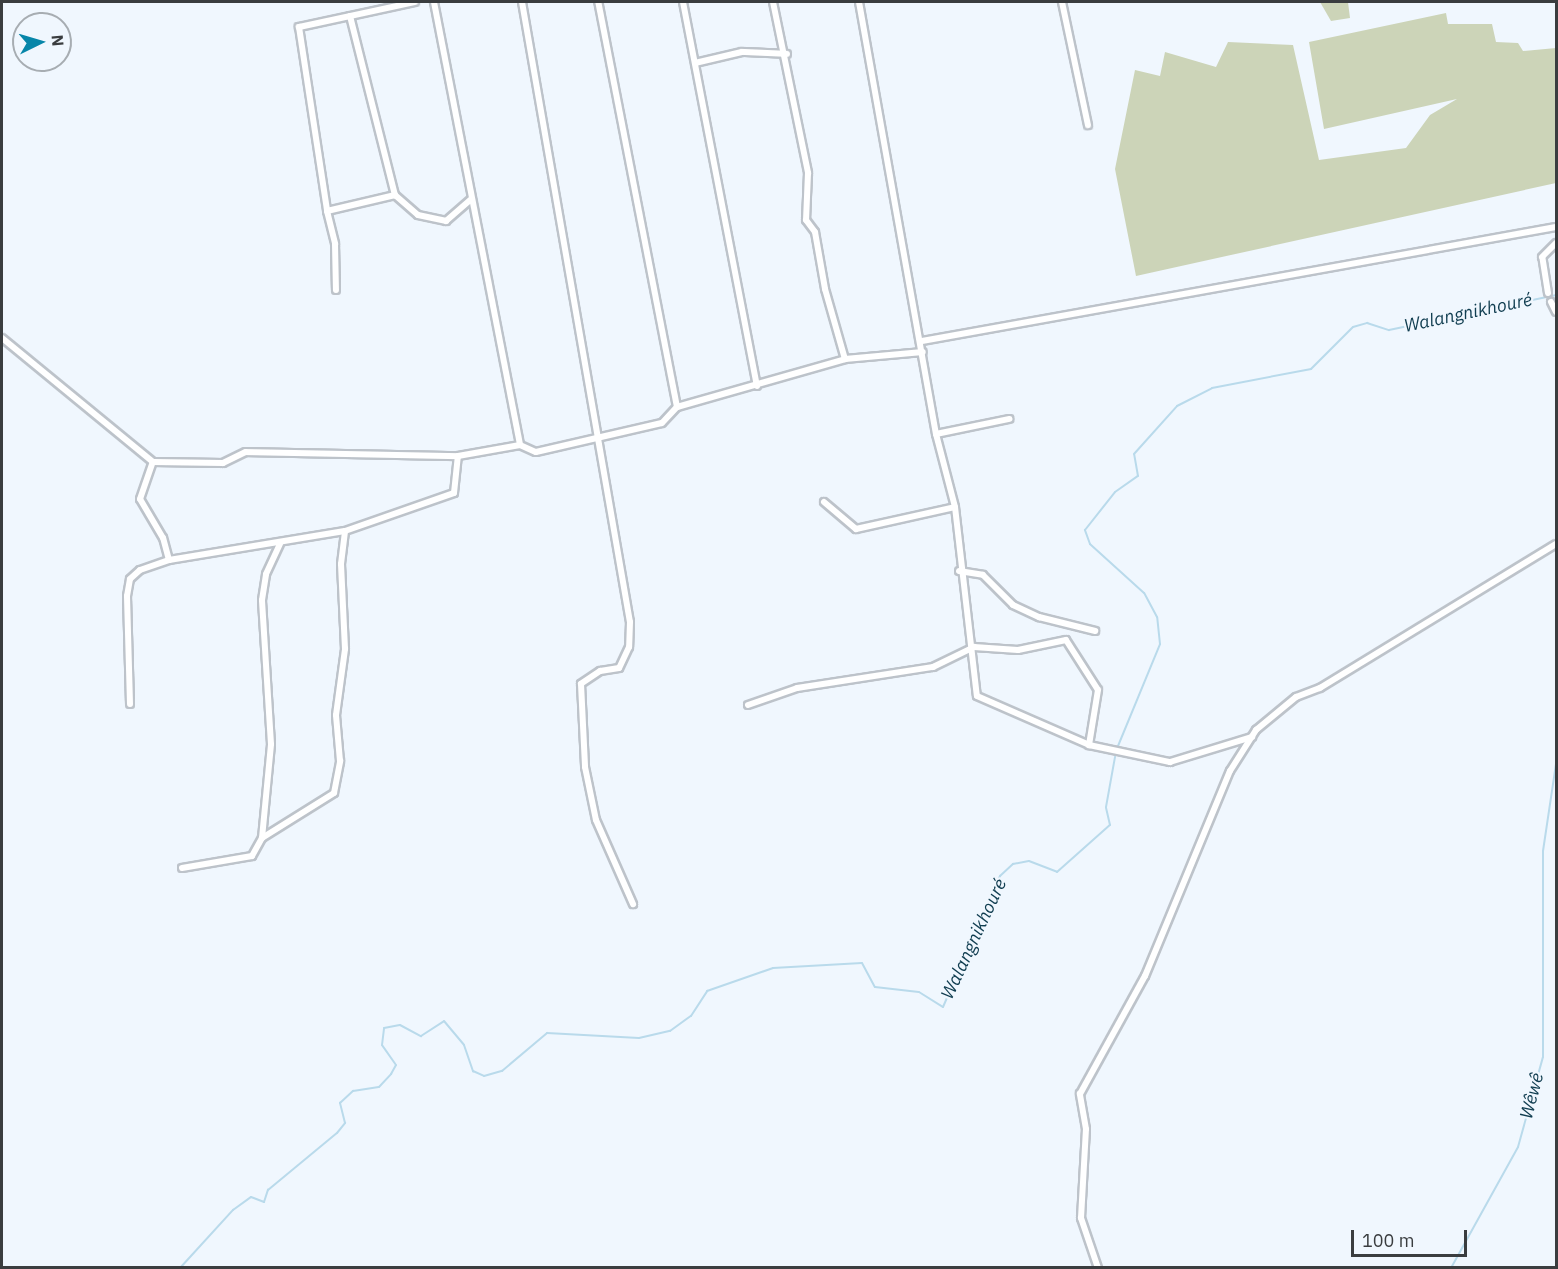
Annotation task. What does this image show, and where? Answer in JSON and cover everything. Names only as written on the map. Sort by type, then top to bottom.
[{"type":"street","points":[[336,290],[335,244],[327,211],[299,27],[415,2]]},
{"type":"street","points":[[434,2],[470,200],[482,232],[501,366],[520,445]]},
{"type":"street","points":[[522,2],[601,435],[629,647],[619,668],[600,671],[581,684],[585,767],[596,820],[633,904]]},
{"type":"street","points":[[598,2],[677,407]]},
{"type":"street","points":[[682,2],[757,386]]},
{"type":"street","points":[[773,2],[787,54],[808,173],[806,220],[815,232],[825,289],[846,359]]},
{"type":"street","points":[[859,2],[922,341],[936,434],[955,507],[959,571],[974,647],[977,696],[1089,746],[1170,762],[1252,737]]},
{"type":"street","points":[[1062,2],[1088,125]]},
{"type":"street","points":[[350,16],[395,195],[418,215],[446,221],[470,200]]},
{"type":"street","points":[[695,63],[742,52],[787,54]]},
{"type":"street","points":[[327,211],[395,195]]},
{"type":"street","points":[[922,341],[1557,227]]},
{"type":"street","points":[[1548,293],[1542,256],[1557,243]]},
{"type":"street","points":[[2,338],[153,462],[223,463],[257,451],[458,456],[520,445],[536,452],[601,435],[662,423],[677,407],[846,359],[923,352]]},
{"type":"street","points":[[936,434],[1009,419]]},
{"type":"street","points":[[130,704],[130,579],[169,560],[280,544],[345,531],[454,493],[458,456]]},
{"type":"street","points":[[153,462],[140,500],[163,538],[169,560]]},
{"type":"street","points":[[824,502],[856,529],[955,507]]},
{"type":"street","points":[[262,838],[334,793],[340,761],[336,715],[345,649],[340,564],[345,531]]},
{"type":"street","points":[[182,868],[252,856],[262,838],[271,744],[262,600],[266,574],[280,544]]},
{"type":"street","points":[[1098,1268],[1081,1218],[1086,1129],[1080,1094],[1145,976],[1230,771],[1252,737],[1296,696],[1320,687],[1557,544]]},
{"type":"street","points":[[959,571],[983,575],[1013,605],[1039,617],[1095,631]]},
{"type":"street","points":[[748,705],[797,688],[933,667],[974,647],[1018,650],[1066,640],[1098,690],[1089,746]]},
{"type":"green space","points":[[1320,2],[1348,2],[1350,18],[1331,21]]},
{"type":"green space","points":[[1446,13],[1448,24],[1492,24],[1496,42],[1518,43],[1523,51],[1556,48],[1556,183],[1136,276],[1115,169],[1135,70],[1160,76],[1165,52],[1216,67],[1228,42],[1293,45],[1319,160],[1406,148],[1430,115],[1457,99],[1324,129],[1309,42]]},
{"type":"waterway","name":"Walangnikhouré","points":[[1118,746],[1160,644],[1157,617],[1144,593],[1090,544],[1085,530],[1115,492],[1138,476],[1134,454],[1177,406],[1212,388],[1311,369],[1353,327],[1367,323],[1389,330],[1556,295]]},
{"type":"waterway","name":"Walangnikhouré","points":[[180,1268],[233,1210],[251,1197],[264,1202],[268,1190],[337,1133],[345,1123],[340,1103],[353,1091],[379,1087],[391,1074],[396,1065],[382,1045],[384,1028],[400,1025],[421,1036],[444,1021],[464,1045],[473,1071],[484,1076],[502,1071],[547,1033],[639,1038],[670,1031],[691,1016],[707,991],[773,968],[862,963],[875,987],[919,992],[943,1007],[1000,876],[1013,864],[1029,861],[1057,872],[1110,825],[1106,807],[1115,757]]},
{"type":"waterway","name":"Wêwê","points":[[1451,1268],[1518,1147],[1543,1057],[1543,851],[1556,764]]}]
